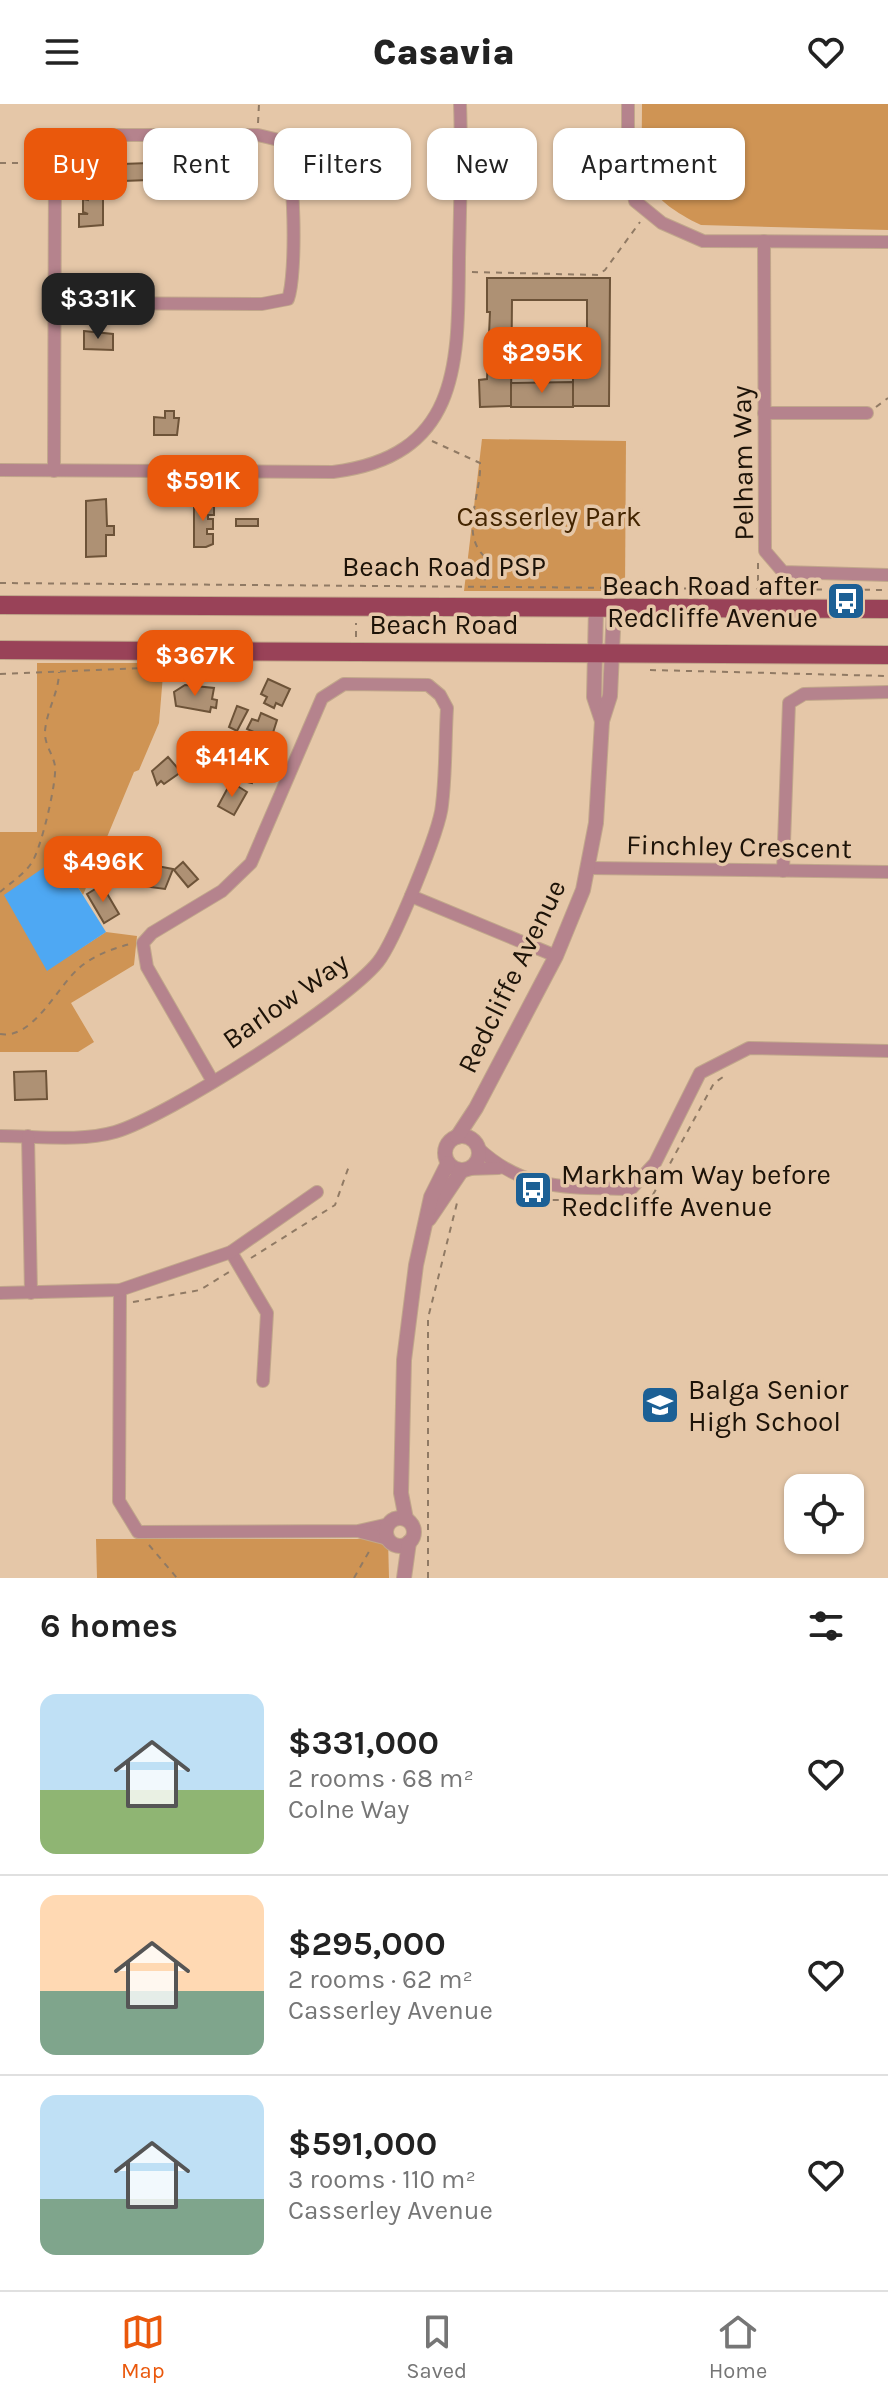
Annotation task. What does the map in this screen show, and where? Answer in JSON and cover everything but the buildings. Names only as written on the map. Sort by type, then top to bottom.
[{"type":"main road","name":"Beach Road","points":[[0,605],[888,609]]},
{"type":"main road","name":"Beach Road","points":[[0,650],[888,655]]},
{"type":"street","points":[[0,470],[333,472],[369,467],[397,453],[421,434],[444,402],[455,368],[460,104]]},
{"type":"street","points":[[628,104],[628,163],[635,201],[662,223],[703,241],[888,242]]},
{"type":"street","points":[[55,303],[262,304],[288,299],[293,278],[290,152],[283,141],[258,135]]},
{"type":"street","points":[[54,471],[55,200]]},
{"type":"street","name":"Pelham Way","points":[[764,241],[765,551],[783,572],[888,575]]},
{"type":"street","points":[[764,413],[867,413]]},
{"type":"street","name":"Redcliffe Avenue","points":[[457,1137],[476,1108],[556,956],[589,868],[596,823],[602,721],[610,696],[604,653],[605,608]]},
{"type":"street","name":"Barlow Way","points":[[0,1136],[97,1136],[150,1119],[322,1010],[379,961],[411,896],[442,808],[447,708],[440,695],[428,685],[344,684],[322,698],[251,863],[222,891],[152,933],[143,943]]},
{"type":"street","points":[[783,871],[789,703],[804,694],[888,692]]},
{"type":"street","name":"Finchley Crescent","points":[[589,868],[888,872]]},
{"type":"street","points":[[411,896],[556,956]]},
{"type":"street","points":[[143,943],[147,967],[212,1080]]},
{"type":"street","points":[[459,1167],[499,1168],[545,1186],[631,1189],[655,1163],[700,1073],[749,1048],[888,1051]]},
{"type":"street","name":"Redcliffe Avenue","points":[[476,1108],[477,1145]]},
{"type":"street","points":[[28,1136],[31,1293]]},
{"type":"street","points":[[459,1167],[446,1148],[457,1137],[467,1137],[499,1168]]},
{"type":"street","points":[[404,1575],[390,1530],[401,1493],[404,1360],[416,1265],[428,1222],[459,1167],[478,1158],[477,1145]]},
{"type":"street","points":[[0,1293],[120,1290],[231,1252],[317,1192]]},
{"type":"street","points":[[231,1252],[267,1313],[263,1381]]},
{"type":"street","points":[[120,1290],[119,1501],[138,1532],[414,1530],[404,1575]]},
{"type":"street","points":[[390,1530],[401,1546],[409,1542]]},
{"type":"path","points":[[258,135],[259,104]]},
{"type":"path","points":[[0,163],[24,163]]},
{"type":"path","points":[[459,272],[598,275],[605,270],[648,211]]},
{"type":"path","points":[[421,434],[480,463],[481,479],[473,531],[477,549],[485,557],[485,587]]},
{"type":"path","points":[[758,589],[758,560],[765,551]]},
{"type":"path","name":"Beach Road PSP","points":[[0,583],[570,585],[888,590]]},
{"type":"path","points":[[355,586],[356,652]]},
{"type":"path","points":[[0,674],[182,666]]},
{"type":"path","points":[[643,670],[888,676]]},
{"type":"path","points":[[0,892],[31,864],[38,848],[55,780],[55,765],[45,735],[52,697],[59,687],[59,672]]},
{"type":"path","points":[[0,1034],[21,1032],[81,966],[106,951],[143,943]]},
{"type":"path","points":[[621,1201],[649,1202],[714,1083],[725,1075]]},
{"type":"path","points":[[521,1189],[549,1200],[578,1200]]},
{"type":"path","points":[[428,1578],[428,1318],[460,1195]]},
{"type":"path","points":[[354,1578],[390,1530]]},
{"type":"path","points":[[138,1532],[177,1578]]},
{"type":"green space","points":[[642,104],[888,104],[888,230],[701,225],[662,200],[745,200],[745,128],[642,128]]},
{"type":"green space","name":"Casserley Park","points":[[482,439],[626,441],[625,591],[464,591]]},
{"type":"green space","points":[[37,663],[164,663],[159,723],[139,770],[134,772],[83,895],[59,857],[47,970],[106,932],[137,936],[134,965],[71,1003],[94,1042],[78,1052],[0,1052],[0,832],[37,832]]},
{"type":"green space","points":[[96,1539],[388,1539],[389,1578],[97,1578]]},
{"type":"water","points":[[59,857],[106,932],[47,971],[4,895]]},
{"type":"place","name":"Beach Road after Redcliffe Avenue","points":[[846,601]]},
{"type":"place","name":"Markham Way before Redcliffe Avenue","points":[[533,1190]]},
{"type":"place","name":"Balga Senior High School","points":[[660,1405]]}]
